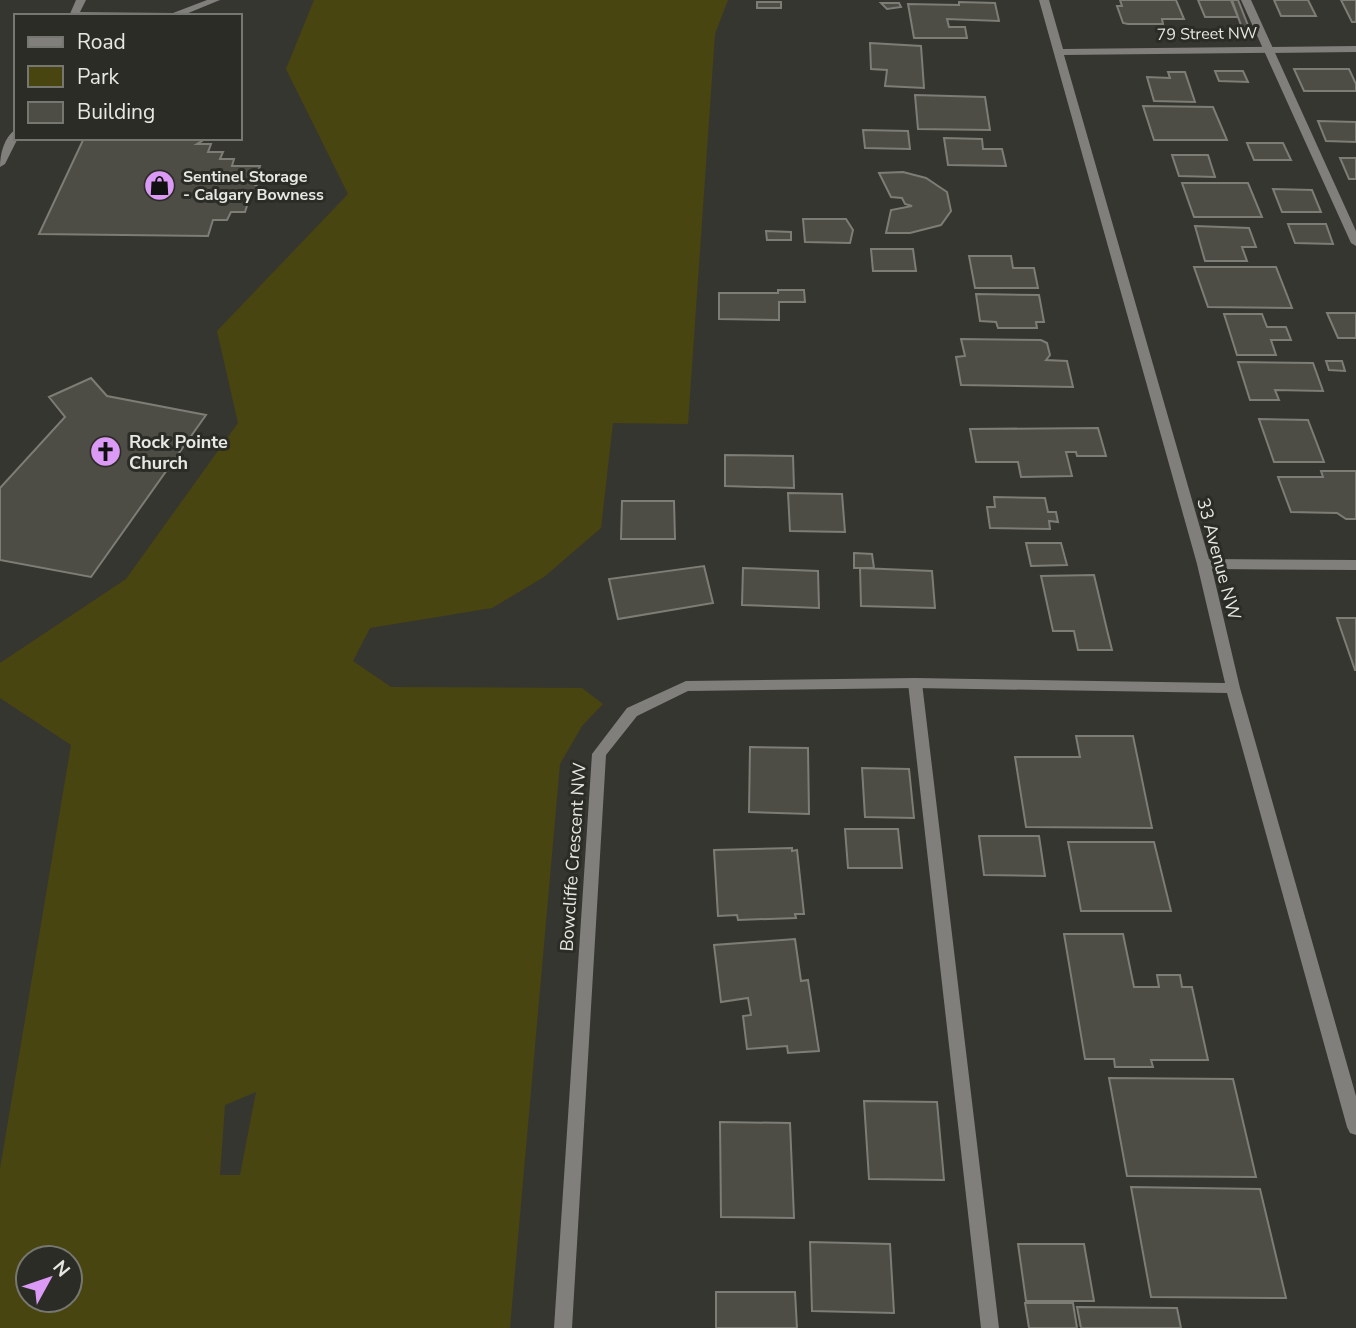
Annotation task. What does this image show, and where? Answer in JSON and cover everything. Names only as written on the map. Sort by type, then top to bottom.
[{"type":"street","points":[[180,14],[215,0]]},
{"type":"street","name":"33 Avenue NW","points":[[1044,0],[1204,564],[1233,688],[1356,1128]]},
{"type":"street","points":[[1246,0],[1356,243]]},
{"type":"street","name":"79 Street NW","points":[[1059,52],[1356,49]]},
{"type":"street","points":[[0,164],[14,136]]},
{"type":"street","points":[[1204,564],[1356,565]]},
{"type":"street","points":[[915,684],[990,1328]]},
{"type":"street","name":"Bowcliffe Crescent NW","points":[[563,1328],[599,754],[632,712],[686,686],[915,684],[1233,688]]},
{"type":"green space","points":[[314,0],[728,0],[715,34],[688,424],[613,423],[601,528],[544,577],[492,608],[370,628],[353,661],[391,687],[582,688],[603,704],[582,726],[560,764],[510,1328],[0,1328],[0,1169],[71,745],[0,698],[0,663],[126,579],[238,423],[217,331],[348,194],[286,69]],"holes":[[[256,1092],[240,1175],[220,1175],[225,1105]]]},
{"type":"building","points":[[1120,0],[1176,0],[1184,19],[1162,19],[1163,24],[1123,23],[1117,6],[1122,6]]},
{"type":"building","points":[[1198,0],[1231,0],[1238,17],[1205,17]]},
{"type":"building","points":[[1232,0],[1238,0],[1249,28],[1242,28]]},
{"type":"building","points":[[1274,0],[1308,0],[1316,16],[1281,16]]},
{"type":"building","points":[[1341,0],[1356,0],[1356,22],[1352,22]]},
{"type":"building","points":[[757,2],[781,2],[781,8],[757,8]]},
{"type":"building","points":[[959,2],[995,3],[999,21],[947,19],[949,27],[965,27],[967,38],[914,38],[908,4],[959,5]]},
{"type":"building","points":[[881,3],[899,3],[901,7],[887,9]]},
{"type":"building","points":[[870,43],[921,46],[924,88],[885,86],[887,70],[871,69]]},
{"type":"building","points":[[1294,69],[1349,69],[1356,84],[1356,91],[1304,91]]},
{"type":"building","points":[[1215,71],[1243,71],[1248,82],[1219,81]]},
{"type":"building","points":[[1168,72],[1185,72],[1195,102],[1154,101],[1147,77],[1170,78]]},
{"type":"building","points":[[915,95],[985,97],[990,130],[918,129]]},
{"type":"building","points":[[1143,106],[1213,107],[1227,140],[1154,140]]},
{"type":"building","points":[[1318,121],[1356,122],[1356,142],[1326,141]]},
{"type":"building","points":[[863,130],[908,131],[910,149],[865,148]]},
{"type":"building","points":[[944,138],[982,139],[983,149],[1002,149],[1006,166],[948,165]]},
{"type":"building","name":"Sentinel Storage - Calgary Bowness","points":[[83,140],[204,140],[197,144],[211,144],[208,152],[223,152],[220,159],[234,159],[232,166],[260,166],[254,184],[261,189],[251,193],[245,212],[231,212],[227,220],[213,220],[208,236],[39,234]]},
{"type":"building","points":[[1247,143],[1283,143],[1291,160],[1254,160]]},
{"type":"building","points":[[1172,155],[1208,155],[1215,177],[1179,176]]},
{"type":"building","points":[[1340,158],[1356,158],[1356,179],[1349,179]]},
{"type":"building","points":[[903,172],[926,178],[947,192],[951,211],[941,225],[910,233],[886,233],[891,210],[912,206],[905,204],[902,198],[891,197],[879,173]]},
{"type":"building","points":[[1182,183],[1248,183],[1262,217],[1194,217]]},
{"type":"building","points":[[1273,189],[1312,190],[1321,212],[1282,212]]},
{"type":"building","points":[[803,219],[846,219],[853,230],[850,243],[805,242]]},
{"type":"building","points":[[1288,224],[1326,224],[1333,244],[1295,243]]},
{"type":"building","points":[[1195,226],[1249,228],[1256,247],[1242,247],[1247,261],[1205,261]]},
{"type":"building","points":[[766,231],[791,232],[791,240],[767,240]]},
{"type":"building","points":[[871,249],[913,249],[916,271],[873,271]]},
{"type":"building","points":[[969,256],[1011,256],[1013,268],[1034,268],[1038,288],[975,288]]},
{"type":"building","points":[[1194,267],[1276,267],[1292,308],[1208,307]]},
{"type":"building","points":[[778,290],[804,290],[805,302],[779,302],[779,320],[719,319],[719,293],[778,293]]},
{"type":"building","points":[[976,294],[1039,295],[1044,322],[1036,322],[1037,328],[998,328],[996,322],[980,321]]},
{"type":"building","points":[[1327,313],[1356,313],[1356,338],[1338,338]]},
{"type":"building","points":[[1224,314],[1262,314],[1267,327],[1286,327],[1291,340],[1271,340],[1276,355],[1237,355]]},
{"type":"building","points":[[961,339],[1041,340],[1047,343],[1050,355],[1046,360],[1067,361],[1073,387],[961,385],[956,357],[965,356]]},
{"type":"building","points":[[1326,361],[1342,361],[1345,371],[1329,370]]},
{"type":"building","points":[[1238,362],[1313,363],[1323,391],[1275,390],[1279,400],[1250,400]]},
{"type":"building","name":"Rock Pointe Church","points":[[91,378],[107,396],[206,415],[91,577],[0,560],[0,488],[65,417],[49,397]]},
{"type":"building","points":[[1259,419],[1308,420],[1324,462],[1274,462]]},
{"type":"building","points":[[1098,428],[1106,456],[1077,456],[1076,452],[1066,452],[1072,476],[1021,477],[1018,462],[976,462],[970,429]]},
{"type":"building","points":[[725,455],[793,456],[794,488],[725,486]]},
{"type":"building","points":[[1321,471],[1356,471],[1356,519],[1346,519],[1337,513],[1291,512],[1278,477],[1323,477]]},
{"type":"building","points":[[788,493],[842,494],[845,532],[790,531]]},
{"type":"building","points":[[994,497],[1045,498],[1048,512],[1056,512],[1058,522],[1049,521],[1050,529],[990,528],[987,507],[995,507]]},
{"type":"building","points":[[622,501],[674,501],[675,539],[621,539]]},
{"type":"building","points":[[1026,543],[1061,543],[1067,565],[1031,566]]},
{"type":"building","points":[[854,553],[872,554],[874,568],[854,568]]},
{"type":"building","points":[[704,566],[713,603],[618,619],[609,579]]},
{"type":"building","points":[[743,568],[818,571],[819,608],[742,605]]},
{"type":"building","points":[[860,568],[932,571],[935,608],[861,606]]},
{"type":"building","points":[[1094,575],[1112,650],[1078,650],[1074,631],[1053,631],[1041,576]]},
{"type":"building","points":[[1337,618],[1356,618],[1356,670],[1355,670]]},
{"type":"building","points":[[1076,736],[1133,736],[1152,828],[1026,827],[1015,757],[1080,757]]},
{"type":"building","points":[[750,747],[808,748],[809,814],[749,812]]},
{"type":"building","points":[[862,768],[909,769],[914,818],[865,817]]},
{"type":"building","points":[[845,829],[898,829],[902,868],[848,868]]},
{"type":"building","points":[[979,836],[1039,836],[1045,876],[984,875]]},
{"type":"building","points":[[1068,842],[1154,842],[1171,911],[1081,911]]},
{"type":"building","points":[[792,848],[792,851],[797,850],[804,914],[795,914],[796,918],[738,920],[737,915],[718,916],[714,850]]},
{"type":"building","points":[[1064,934],[1123,934],[1134,987],[1159,987],[1157,975],[1180,975],[1182,987],[1192,987],[1208,1060],[1151,1060],[1153,1067],[1115,1067],[1114,1059],[1085,1059]]},
{"type":"building","points":[[795,939],[801,981],[808,980],[819,1051],[788,1053],[787,1046],[747,1049],[743,1016],[751,1015],[748,998],[721,1002],[714,945]]},
{"type":"building","points":[[1109,1078],[1233,1079],[1256,1177],[1127,1176]]},
{"type":"building","points":[[864,1101],[937,1102],[944,1180],[869,1179]]},
{"type":"building","points":[[720,1122],[790,1123],[794,1218],[721,1217]]},
{"type":"building","points":[[1131,1187],[1260,1189],[1286,1298],[1151,1297]]},
{"type":"building","points":[[810,1242],[890,1244],[894,1313],[812,1311]]},
{"type":"building","points":[[1018,1244],[1084,1244],[1094,1301],[1026,1301]]},
{"type":"building","points":[[716,1292],[795,1292],[797,1328],[716,1328]]},
{"type":"building","points":[[1025,1303],[1073,1303],[1077,1328],[1029,1328]]},
{"type":"building","points":[[1077,1307],[1177,1308],[1181,1328],[1081,1328]]},
{"type":"place","name":"Sentinel Storage - Calgary Bowness","points":[[160,186]]},
{"type":"place","name":"Rock Pointe Church","points":[[106,452]]}]
